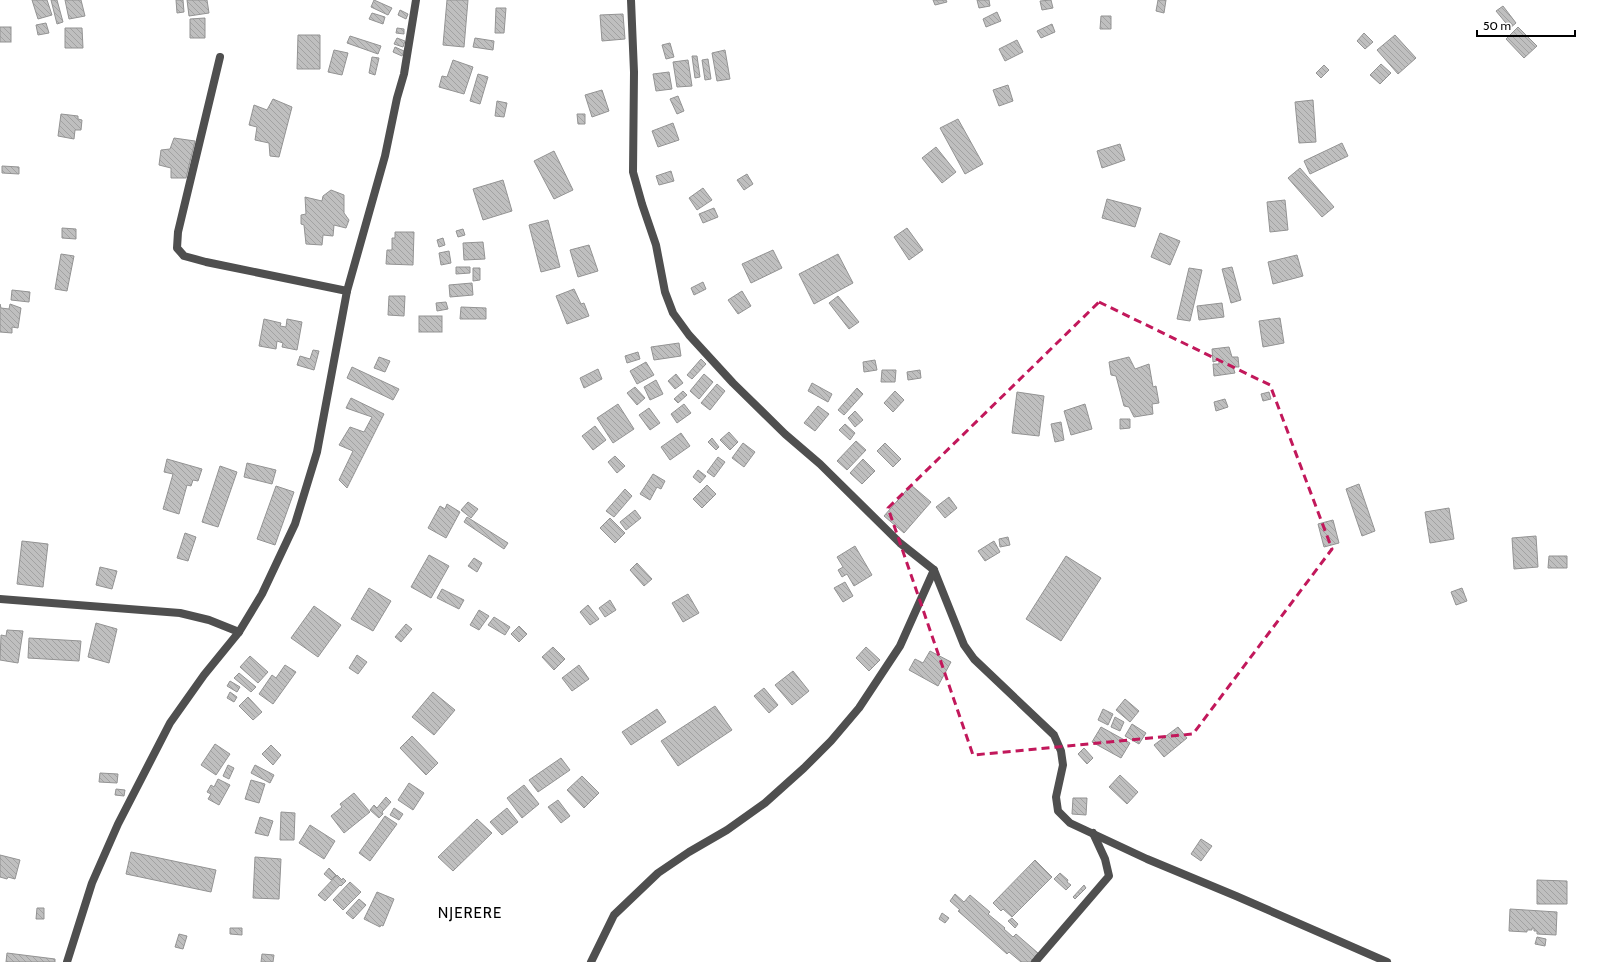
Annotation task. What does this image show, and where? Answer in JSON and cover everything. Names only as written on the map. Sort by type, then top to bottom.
[{"type":"street","points":[[67,962],[92,883],[118,824],[170,723],[204,676],[239,632],[262,594],[297,517],[317,452],[347,291],[385,156],[397,98],[404,74],[416,0]]},
{"type":"street","points":[[631,0],[634,72],[633,172],[656,245],[665,292],[674,313],[689,335],[785,434],[820,464],[900,543],[934,570],[964,645],[998,683],[1054,735],[1061,751],[1063,765],[1056,797],[1058,811],[1070,823],[1147,859],[1387,962]]},
{"type":"street","points":[[220,57],[180,226],[177,248],[184,256],[206,262],[347,291]]},
{"type":"street","points":[[591,962],[614,915],[658,873],[766,804],[831,741],[859,708],[900,646],[934,570]]},
{"type":"street","points":[[0,599],[180,613],[209,620],[239,632]]},
{"type":"street","points":[[1035,962],[1109,876],[1105,859],[1093,833]]},
{"type":"highlighted area","points":[[1099,302],[1270,385],[1332,549],[1193,734],[973,755],[888,508]]},
{"type":"building","points":[[32,0],[47,0],[52,15],[38,19]]},
{"type":"building","points":[[51,0],[57,0],[63,22],[57,24]]},
{"type":"building","points":[[65,0],[81,0],[85,16],[69,19]]},
{"type":"building","points":[[176,0],[183,0],[184,12],[177,13]]},
{"type":"building","points":[[187,0],[207,0],[209,13],[189,16]]},
{"type":"building","points":[[374,0],[392,8],[388,15],[371,7]]},
{"type":"building","points":[[447,0],[468,0],[464,47],[443,45]]},
{"type":"building","points":[[933,0],[946,0],[947,2],[935,5]]},
{"type":"building","points":[[977,0],[989,0],[990,6],[979,8]]},
{"type":"building","points":[[1051,0],[1053,8],[1042,10],[1040,1]]},
{"type":"building","points":[[1158,0],[1166,0],[1164,13],[1156,11]]},
{"type":"building","points":[[1503,6],[1516,23],[1510,28],[1496,11]]},
{"type":"building","points":[[496,8],[506,8],[504,33],[495,33]]},
{"type":"building","points":[[400,10],[408,14],[406,19],[398,15]]},
{"type":"building","points":[[997,12],[1001,21],[986,27],[983,19]]},
{"type":"building","points":[[372,13],[385,17],[383,24],[369,19]]},
{"type":"building","points":[[623,14],[625,39],[602,41],[600,15]]},
{"type":"building","points":[[1101,16],[1111,16],[1111,29],[1100,29]]},
{"type":"building","points":[[205,18],[205,38],[190,38],[190,19]]},
{"type":"building","points":[[46,23],[49,33],[38,35],[36,25]]},
{"type":"building","points":[[1052,24],[1055,32],[1041,38],[1037,31]]},
{"type":"building","points":[[0,27],[11,27],[11,42],[0,42]]},
{"type":"building","points":[[1518,27],[1537,46],[1524,58],[1506,39]]},
{"type":"building","points":[[65,28],[82,28],[83,48],[65,48]]},
{"type":"building","points":[[397,28],[404,29],[404,34],[396,33]]},
{"type":"building","points":[[1364,33],[1373,42],[1365,49],[1357,41]]},
{"type":"building","points":[[298,35],[320,35],[320,69],[297,69]]},
{"type":"building","points":[[1395,35],[1416,58],[1398,74],[1377,50]]},
{"type":"building","points":[[350,36],[381,46],[378,54],[347,43]]},
{"type":"building","points":[[397,38],[405,41],[403,47],[394,44]]},
{"type":"building","points":[[475,38],[494,41],[493,50],[473,47]]},
{"type":"building","points":[[1017,40],[1023,52],[1005,61],[999,49]]},
{"type":"building","points":[[670,43],[674,57],[666,59],[662,45]]},
{"type":"building","points":[[395,47],[404,51],[402,56],[393,52]]},
{"type":"building","points":[[334,50],[348,53],[342,75],[328,72]]},
{"type":"building","points":[[725,50],[730,79],[717,81],[712,53]]},
{"type":"building","points":[[692,56],[697,56],[700,77],[695,78]]},
{"type":"building","points":[[372,57],[379,58],[375,75],[369,73]]},
{"type":"building","points":[[708,59],[711,79],[705,80],[702,60]]},
{"type":"building","points":[[453,60],[473,67],[464,94],[439,87],[442,76],[447,77]]},
{"type":"building","points":[[688,60],[692,86],[677,87],[673,62]]},
{"type":"building","points":[[1381,64],[1391,73],[1380,84],[1370,75]]},
{"type":"building","points":[[1324,65],[1329,70],[1321,78],[1316,73]]},
{"type":"building","points":[[669,72],[672,89],[656,91],[653,74]]},
{"type":"building","points":[[478,74],[488,77],[480,104],[470,101]]},
{"type":"building","points":[[1008,85],[1013,101],[999,106],[993,90]]},
{"type":"building","points":[[602,90],[609,111],[592,117],[585,95]]},
{"type":"building","points":[[678,96],[684,111],[677,114],[670,99]]},
{"type":"building","points":[[273,99],[292,107],[279,157],[270,156],[269,143],[255,140],[257,127],[249,125],[254,105],[267,110]]},
{"type":"building","points":[[1313,100],[1316,142],[1299,143],[1295,102]]},
{"type":"building","points":[[497,101],[507,103],[504,117],[495,116]]},
{"type":"building","points":[[61,114],[78,116],[78,119],[82,120],[81,130],[75,130],[74,139],[58,136]]},
{"type":"building","points":[[577,114],[585,114],[585,124],[578,124]]},
{"type":"building","points":[[958,119],[983,164],[965,174],[940,128]]},
{"type":"building","points":[[673,123],[679,140],[658,147],[652,131]]},
{"type":"building","points":[[174,138],[195,141],[186,178],[171,178],[171,168],[159,165],[161,150],[170,149]]},
{"type":"building","points":[[1342,143],[1348,156],[1310,174],[1304,161]]},
{"type":"building","points":[[1120,144],[1125,160],[1102,168],[1097,151]]},
{"type":"building","points":[[936,147],[956,172],[942,183],[922,158]]},
{"type":"building","points":[[554,151],[573,190],[554,199],[534,161]]},
{"type":"building","points":[[2,166],[19,167],[19,174],[2,173]]},
{"type":"building","points":[[1300,168],[1334,207],[1322,217],[1288,178]]},
{"type":"building","points":[[671,171],[674,181],[659,185],[656,176]]},
{"type":"building","points":[[747,174],[753,184],[744,190],[737,180]]},
{"type":"building","points":[[503,180],[512,211],[483,220],[473,189]]},
{"type":"building","points":[[703,188],[712,200],[697,210],[689,198]]},
{"type":"building","points":[[331,190],[344,195],[344,213],[349,220],[346,228],[334,225],[333,236],[323,235],[322,245],[306,244],[304,225],[301,224],[301,215],[306,214],[305,197],[322,201],[323,196]]},
{"type":"building","points":[[1107,199],[1141,208],[1135,227],[1102,218]]},
{"type":"building","points":[[1285,200],[1288,230],[1270,232],[1267,202]]},
{"type":"building","points":[[714,208],[718,217],[703,223],[699,214]]},
{"type":"building","points":[[548,220],[560,267],[541,272],[529,225]]},
{"type":"building","points":[[62,228],[76,229],[76,239],[62,238]]},
{"type":"building","points":[[907,228],[923,250],[909,260],[894,237]]},
{"type":"building","points":[[463,229],[465,235],[458,237],[456,231]]},
{"type":"building","points":[[395,232],[414,232],[413,265],[386,264],[387,250],[392,250],[392,238],[395,238]]},
{"type":"building","points":[[1160,233],[1180,241],[1170,265],[1151,257]]},
{"type":"building","points":[[443,238],[445,245],[439,247],[437,240]]},
{"type":"building","points":[[483,242],[485,259],[464,260],[463,243]]},
{"type":"building","points":[[589,245],[598,271],[578,277],[570,250]]},
{"type":"building","points":[[773,250],[782,268],[751,283],[742,264]]},
{"type":"building","points":[[449,251],[451,263],[441,265],[439,253]]},
{"type":"building","points":[[61,254],[74,256],[67,291],[55,289]]},
{"type":"building","points":[[838,254],[853,283],[814,304],[799,274]]},
{"type":"building","points":[[1297,255],[1303,276],[1273,284],[1268,262]]},
{"type":"building","points":[[456,267],[470,267],[470,273],[456,274]]},
{"type":"building","points":[[1232,267],[1241,300],[1231,303],[1222,269]]},
{"type":"building","points":[[473,268],[480,268],[480,280],[473,281]]},
{"type":"building","points":[[1189,268],[1202,270],[1190,321],[1177,319]]},
{"type":"building","points":[[703,282],[706,289],[694,295],[691,288]]},
{"type":"building","points":[[472,283],[473,295],[450,297],[449,285]]},
{"type":"building","points":[[574,289],[581,304],[584,303],[589,316],[567,324],[556,296]]},
{"type":"building","points":[[12,290],[30,292],[29,302],[11,300]]},
{"type":"building","points":[[742,291],[751,306],[738,314],[728,300]]},
{"type":"building","points":[[389,296],[405,296],[404,316],[388,315]]},
{"type":"building","points":[[838,296],[859,322],[849,329],[829,303]]},
{"type":"building","points":[[446,302],[448,309],[437,311],[436,303]]},
{"type":"building","points":[[1222,303],[1224,317],[1199,320],[1197,306]]},
{"type":"building","points":[[0,304],[1,308],[9,309],[10,304],[21,308],[18,328],[12,327],[12,333],[0,332]]},
{"type":"building","points":[[461,307],[486,308],[486,319],[460,319]]},
{"type":"building","points":[[419,316],[442,316],[442,332],[419,332]]},
{"type":"building","points":[[1280,318],[1284,343],[1263,347],[1259,321]]},
{"type":"building","points":[[264,319],[281,323],[280,326],[286,327],[287,319],[302,322],[297,350],[282,347],[283,343],[277,341],[276,349],[259,346]]},
{"type":"building","points":[[679,343],[681,356],[654,360],[651,347]]},
{"type":"building","points":[[1229,347],[1232,357],[1238,357],[1239,367],[1233,367],[1235,373],[1214,376],[1213,364],[1219,364],[1219,360],[1213,362],[1212,349]]},
{"type":"building","points":[[313,350],[319,351],[314,370],[297,365],[300,356],[310,359]]},
{"type":"building","points":[[638,352],[640,359],[627,363],[625,356]]},
{"type":"building","points":[[379,357],[390,361],[385,372],[374,368]]},
{"type":"building","points":[[1129,357],[1135,369],[1149,364],[1153,387],[1156,386],[1159,403],[1152,404],[1153,414],[1134,417],[1129,407],[1124,406],[1116,376],[1111,375],[1109,362]]},
{"type":"building","points":[[701,359],[706,364],[692,379],[687,375]]},
{"type":"building","points":[[875,360],[877,370],[864,372],[863,362]]},
{"type":"building","points":[[646,362],[654,375],[637,384],[630,371]]},
{"type":"building","points":[[352,367],[399,389],[393,400],[347,378]]},
{"type":"building","points":[[598,369],[602,379],[584,388],[580,378]]},
{"type":"building","points":[[882,370],[896,370],[895,382],[881,382]]},
{"type":"building","points":[[920,370],[921,378],[908,380],[907,372]]},
{"type":"building","points":[[676,374],[683,383],[675,389],[668,381]]},
{"type":"building","points":[[704,374],[713,382],[699,399],[690,391]]},
{"type":"building","points":[[656,380],[663,394],[650,400],[644,387]]},
{"type":"building","points":[[812,383],[832,394],[828,402],[808,391]]},
{"type":"building","points":[[717,384],[725,391],[710,410],[701,403]]},
{"type":"building","points":[[635,387],[645,398],[637,405],[627,393]]},
{"type":"building","points":[[857,388],[863,394],[844,415],[838,410]]},
{"type":"building","points":[[683,391],[687,395],[678,403],[674,399]]},
{"type":"building","points":[[895,391],[904,400],[893,412],[884,403]]},
{"type":"building","points":[[1017,392],[1044,396],[1039,436],[1012,433]]},
{"type":"building","points":[[1269,392],[1271,399],[1263,401],[1261,394]]},
{"type":"building","points":[[351,398],[384,414],[347,488],[339,480],[353,451],[339,445],[350,427],[364,432],[372,417],[346,408]]},
{"type":"building","points":[[1225,399],[1228,407],[1216,411],[1214,402]]},
{"type":"building","points":[[618,404],[634,429],[613,443],[597,418]]},
{"type":"building","points":[[684,404],[691,413],[677,423],[671,414]]},
{"type":"building","points":[[1085,404],[1092,429],[1071,435],[1064,411]]},
{"type":"building","points":[[818,406],[829,414],[815,431],[804,423]]},
{"type":"building","points":[[649,408],[660,423],[650,430],[639,415]]},
{"type":"building","points":[[855,411],[863,420],[855,427],[848,418]]},
{"type":"building","points":[[1120,419],[1130,419],[1130,428],[1120,429]]},
{"type":"building","points":[[1061,422],[1064,440],[1055,442],[1051,424]]},
{"type":"building","points":[[845,424],[855,433],[850,440],[839,430]]},
{"type":"building","points":[[595,426],[606,440],[593,450],[582,436]]},
{"type":"building","points":[[729,432],[738,442],[730,450],[720,440]]},
{"type":"building","points":[[681,433],[690,446],[670,460],[661,447]]},
{"type":"building","points":[[712,438],[719,447],[716,450],[708,442]]},
{"type":"building","points":[[856,441],[866,450],[847,470],[837,461]]},
{"type":"building","points":[[743,443],[755,452],[744,467],[732,458]]},
{"type":"building","points":[[885,443],[901,459],[893,467],[877,451]]},
{"type":"building","points":[[615,456],[625,466],[617,473],[608,462]]},
{"type":"building","points":[[718,457],[725,462],[714,477],[707,472]]},
{"type":"building","points":[[167,459],[202,469],[198,481],[193,480],[191,486],[187,485],[179,514],[163,509],[173,474],[164,472]]},
{"type":"building","points":[[863,459],[875,471],[862,484],[850,473]]},
{"type":"building","points":[[247,463],[276,470],[272,484],[244,477]]},
{"type":"building","points":[[220,466],[237,472],[218,527],[202,522]]},
{"type":"building","points":[[698,470],[706,476],[700,483],[693,477]]},
{"type":"building","points":[[653,474],[665,481],[661,489],[657,487],[650,500],[640,494]]},
{"type":"building","points":[[1359,484],[1375,531],[1362,536],[1346,489]]},
{"type":"building","points":[[707,485],[716,494],[702,508],[693,499]]},
{"type":"building","points":[[911,485],[931,502],[904,533],[884,516]]},
{"type":"building","points":[[276,486],[294,492],[275,545],[257,539]]},
{"type":"building","points":[[625,489],[632,496],[614,517],[606,511]]},
{"type":"building","points":[[949,497],[957,508],[945,518],[936,507]]},
{"type":"building","points":[[468,502],[478,509],[471,518],[461,510]]},
{"type":"building","points":[[447,504],[460,512],[446,538],[428,528],[440,506],[445,509]]},
{"type":"building","points":[[1449,508],[1454,539],[1430,543],[1425,512]]},
{"type":"building","points":[[635,510],[641,518],[626,530],[620,522]]},
{"type":"building","points":[[467,517],[508,543],[504,549],[464,522]]},
{"type":"building","points":[[610,518],[625,533],[615,543],[600,528]]},
{"type":"building","points":[[1333,520],[1339,543],[1324,547],[1318,524]]},
{"type":"building","points":[[185,533],[196,537],[188,561],[177,558]]},
{"type":"building","points":[[1536,536],[1538,567],[1514,569],[1512,538]]},
{"type":"building","points":[[1008,537],[1010,545],[1000,547],[999,539]]},
{"type":"building","points":[[22,541],[48,544],[43,587],[17,584]]},
{"type":"building","points":[[994,541],[1000,552],[985,561],[978,551]]},
{"type":"building","points":[[855,546],[872,575],[854,586],[847,574],[842,577],[838,570],[843,567],[837,557]]},
{"type":"building","points":[[429,555],[449,566],[431,598],[411,587]]},
{"type":"building","points":[[1066,556],[1101,578],[1061,641],[1026,619]]},
{"type":"building","points":[[1549,556],[1567,556],[1567,568],[1548,568]]},
{"type":"building","points":[[474,558],[482,563],[477,572],[468,566]]},
{"type":"building","points":[[637,563],[652,579],[644,586],[630,570]]},
{"type":"building","points":[[100,567],[117,571],[112,589],[96,585]]},
{"type":"building","points":[[845,582],[853,596],[843,602],[834,588]]},
{"type":"building","points":[[369,588],[391,601],[373,631],[351,619]]},
{"type":"building","points":[[1462,588],[1467,601],[1456,605],[1451,592]]},
{"type":"building","points":[[442,589],[464,600],[459,609],[437,598]]},
{"type":"building","points":[[688,594],[699,613],[683,622],[672,603]]},
{"type":"building","points":[[610,600],[616,610],[605,617],[599,608]]},
{"type":"building","points":[[588,605],[599,619],[590,625],[580,612]]},
{"type":"building","points":[[314,606],[341,625],[318,657],[291,638]]},
{"type":"building","points":[[479,610],[489,616],[479,630],[470,625]]},
{"type":"building","points":[[494,617],[510,627],[505,635],[488,625]]},
{"type":"building","points":[[96,623],[117,629],[109,663],[88,657]]},
{"type":"building","points":[[406,624],[412,629],[401,642],[395,637]]},
{"type":"building","points":[[519,626],[527,634],[519,642],[511,634]]},
{"type":"building","points":[[7,630],[23,631],[18,663],[0,660],[1,635],[6,636]]},
{"type":"building","points":[[29,638],[81,641],[79,661],[28,658]]},
{"type":"building","points":[[553,647],[565,659],[554,670],[542,657]]},
{"type":"building","points":[[866,647],[880,660],[869,671],[856,658]]},
{"type":"building","points":[[930,651],[951,662],[938,686],[909,670],[915,659],[923,663]]},
{"type":"building","points":[[357,655],[367,662],[358,674],[349,668]]},
{"type":"building","points":[[250,656],[268,672],[258,683],[240,667]]},
{"type":"building","points":[[285,665],[296,672],[273,704],[259,694],[272,675],[276,678]]},
{"type":"building","points":[[579,665],[589,679],[572,691],[562,678]]},
{"type":"building","points":[[793,671],[809,691],[792,705],[775,685]]},
{"type":"building","points":[[239,673],[256,687],[251,692],[234,678]]},
{"type":"building","points":[[230,681],[240,687],[237,692],[227,686]]},
{"type":"building","points":[[764,688],[778,705],[769,713],[754,696]]},
{"type":"building","points":[[230,692],[237,697],[234,702],[227,698]]},
{"type":"building","points":[[433,692],[455,710],[434,735],[412,717]]},
{"type":"building","points":[[248,697],[262,712],[253,720],[239,706]]},
{"type":"building","points":[[1125,699],[1139,711],[1130,722],[1116,710]]},
{"type":"building","points":[[715,706],[732,730],[678,766],[661,741]]},
{"type":"building","points":[[657,709],[666,722],[631,745],[622,732]]},
{"type":"building","points":[[1103,709],[1113,714],[1108,725],[1098,720]]},
{"type":"building","points":[[1115,717],[1124,722],[1120,731],[1111,727]]},
{"type":"building","points":[[1132,724],[1146,733],[1139,744],[1125,736]]},
{"type":"building","points":[[1101,727],[1130,743],[1121,758],[1092,742]]},
{"type":"building","points":[[1178,727],[1187,738],[1164,757],[1154,745]]},
{"type":"building","points":[[412,736],[438,763],[426,775],[400,748]]},
{"type":"building","points":[[215,744],[230,754],[216,775],[201,765]]},
{"type":"building","points":[[271,745],[281,755],[273,765],[262,754]]},
{"type":"building","points":[[1084,748],[1093,758],[1087,764],[1078,754]]},
{"type":"building","points":[[561,758],[570,770],[538,792],[529,780]]},
{"type":"building","points":[[228,765],[234,768],[229,779],[223,776]]},
{"type":"building","points":[[255,765],[274,775],[270,783],[251,773]]},
{"type":"building","points":[[100,773],[118,774],[117,783],[99,782]]},
{"type":"building","points":[[1120,775],[1138,792],[1127,804],[1109,787]]},
{"type":"building","points":[[582,776],[599,793],[584,808],[567,790]]},
{"type":"building","points":[[218,779],[230,785],[219,805],[208,799],[211,794],[207,792],[211,785],[214,787]]},
{"type":"building","points":[[251,780],[265,784],[259,803],[245,799]]},
{"type":"building","points":[[409,783],[424,793],[413,810],[398,800]]},
{"type":"building","points":[[524,785],[539,804],[522,818],[507,798]]},
{"type":"building","points":[[116,789],[125,790],[124,796],[115,795]]},
{"type":"building","points":[[354,793],[370,812],[344,833],[331,816],[342,807],[340,804]]},
{"type":"building","points":[[386,797],[391,802],[379,818],[370,810],[374,805],[377,808]]},
{"type":"building","points":[[1073,798],[1087,798],[1086,815],[1072,814]]},
{"type":"building","points":[[558,800],[570,816],[561,823],[548,807]]},
{"type":"building","points":[[394,808],[403,814],[399,820],[390,815]]},
{"type":"building","points":[[507,808],[518,822],[502,835],[490,822]]},
{"type":"building","points":[[281,812],[295,813],[294,840],[280,840]]},
{"type":"building","points":[[385,816],[397,824],[370,861],[359,853]]},
{"type":"building","points":[[260,817],[273,821],[268,836],[255,833]]},
{"type":"building","points":[[477,819],[492,833],[453,871],[438,857]]},
{"type":"building","points":[[310,825],[335,841],[324,859],[299,843]]},
{"type":"building","points":[[1201,839],[1212,846],[1201,861],[1191,854]]},
{"type":"building","points":[[131,852],[216,870],[211,892],[126,874]]},
{"type":"building","points":[[0,855],[20,860],[15,879],[0,877]]},
{"type":"building","points":[[255,857],[281,859],[279,899],[253,898]]},
{"type":"building","points":[[1035,860],[1052,877],[1012,917],[1003,909],[1001,911],[993,903]]},
{"type":"building","points":[[329,868],[336,875],[331,880],[324,874]]},
{"type":"building","points":[[1060,873],[1071,885],[1066,890],[1054,879]]},
{"type":"building","points":[[337,875],[342,880],[343,878],[346,881],[341,886],[340,885],[325,901],[318,895]]},
{"type":"building","points":[[1537,880],[1567,881],[1567,904],[1537,904]]},
{"type":"building","points":[[350,882],[361,892],[343,910],[333,900]]},
{"type":"building","points":[[1084,885],[1086,888],[1075,899],[1073,897]]},
{"type":"building","points":[[377,892],[394,899],[383,926],[381,925],[380,927],[364,919]]},
{"type":"building","points":[[955,894],[964,902],[970,895],[990,912],[988,914],[1005,928],[1004,929],[1013,937],[1016,934],[1038,953],[1034,957],[1035,958],[1031,962],[1021,962],[1009,952],[1007,954],[958,911],[960,910],[950,901]]},
{"type":"building","points":[[359,899],[366,905],[353,919],[346,913]]},
{"type":"building","points":[[37,908],[44,908],[44,919],[36,919]]},
{"type":"building","points":[[1510,909],[1557,912],[1556,935],[1537,934],[1537,931],[1534,931],[1534,928],[1532,928],[1532,930],[1527,930],[1527,932],[1509,931]]},
{"type":"building","points":[[942,913],[949,918],[945,923],[939,919]]},
{"type":"building","points":[[1012,918],[1018,924],[1015,928],[1008,921]]},
{"type":"building","points":[[230,928],[242,928],[242,935],[230,934]]},
{"type":"building","points":[[179,934],[187,936],[183,949],[175,947]]},
{"type":"building","points":[[1537,937],[1546,939],[1545,946],[1535,944]]},
{"type":"building","points":[[7,953],[55,959],[55,962],[6,962]]},
{"type":"building","points":[[262,954],[274,955],[273,962],[261,962]]},
{"type":"district","name":"NJERERE","points":[[470,913]]}]
